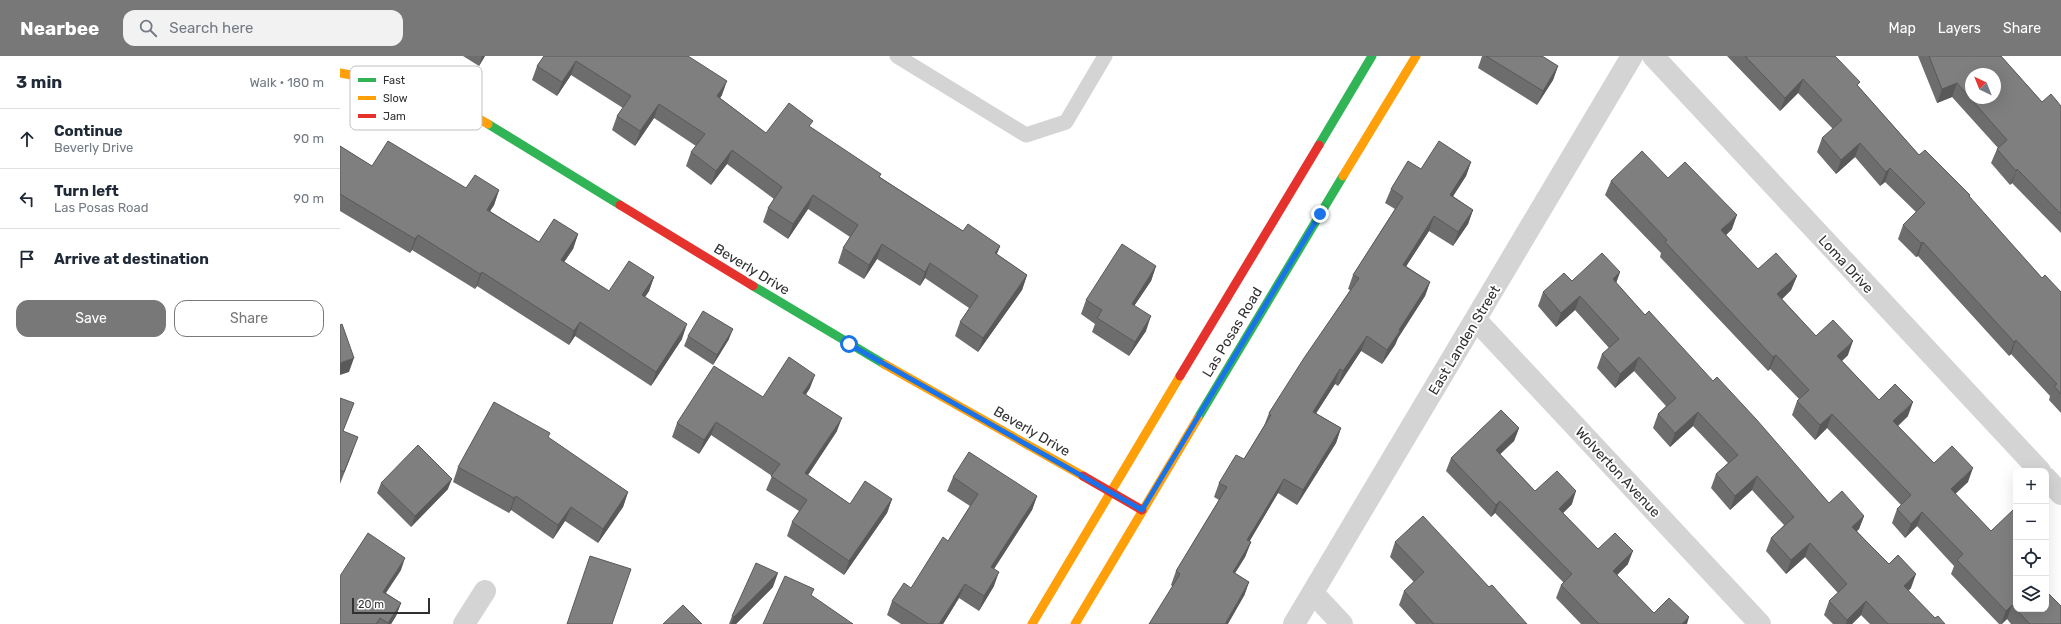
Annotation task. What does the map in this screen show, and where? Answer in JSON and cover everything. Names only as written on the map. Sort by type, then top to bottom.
[{"type":"main road","name":"Las Posas Road","points":[[1032,624],[1372,56]]},
{"type":"main road","name":"Las Posas Road","points":[[1075,624],[1142,510],[1416,56]]},
{"type":"main road","name":"Beverly Drive","points":[[340,73],[350,75]]},
{"type":"main road","name":"Beverly Drive","points":[[482,121],[842,340],[1142,510]]},
{"type":"street","name":"East Landen Street","points":[[1294,624],[1632,56]]},
{"type":"street","name":"Loma Drive","points":[[1653,56],[2037,468]]},
{"type":"street","name":"Wolverton Avenue","points":[[1476,320],[1760,624]]},
{"type":"street","points":[[2049,481],[2061,494]]},
{"type":"street","points":[[464,624],[485,591]]},
{"type":"street","points":[[1313,593],[1342,624]]},
{"type":"lane","points":[[897,56],[1026,135],[1066,122],[1104,56]]},
{"type":"building","points":[[544,56],[688,56],[727,81],[717,96],[766,133],[789,103],[813,121],[809,126],[881,174],[879,177],[963,231],[968,224],[1000,246],[995,253],[1027,275],[983,338],[960,322],[978,296],[930,263],[925,272],[882,244],[869,265],[843,248],[858,225],[813,195],[793,224],[768,208],[782,187],[732,150],[716,171],[691,152],[705,134],[659,104],[640,131],[617,116],[631,96],[576,61],[562,82],[537,66]]},
{"type":"building","points":[[1486,56],[1542,56],[1558,66],[1543,91]]},
{"type":"building","points":[[1745,56],[1835,56],[1860,82],[1857,85],[1919,155],[1925,150],[1970,195],[1969,196],[2042,278],[2045,275],[2061,292],[2061,394],[2054,386],[2057,384],[2016,340],[2014,342],[1923,242],[1921,243],[1903,225],[1925,203],[1890,168],[1886,172],[1860,143],[1841,160],[1822,138],[1842,120],[1803,79],[1785,98]]},
{"type":"building","points":[[1929,56],[2001,56],[2042,102],[2051,94],[2061,106],[2061,214],[2017,169],[2016,171],[1997,149],[2007,140],[1975,104],[2001,104],[2001,68],[1965,68],[1965,92],[1957,83],[1942,89]]},
{"type":"building","points":[[388,141],[466,188],[475,175],[499,190],[487,210],[539,242],[554,219],[578,234],[561,260],[609,291],[629,261],[654,277],[642,295],[687,324],[656,372],[580,322],[574,331],[482,272],[480,274],[418,235],[415,239],[340,194],[340,146],[372,166]]},
{"type":"building","points":[[1439,141],[1471,162],[1450,195],[1473,210],[1458,232],[1434,216],[1403,265],[1430,282],[1399,330],[1400,331],[1387,350],[1367,336],[1343,371],[1340,369],[1313,412],[1341,428],[1303,490],[1284,479],[1247,540],[1251,542],[1233,572],[1249,582],[1225,624],[1149,624],[1180,574],[1176,571],[1227,487],[1219,483],[1236,455],[1244,459],[1271,415],[1269,413],[1304,358],[1359,278],[1353,275],[1403,197],[1391,189],[1408,161],[1421,169]]},
{"type":"building","points":[[1642,151],[1668,178],[1685,162],[1737,215],[1721,230],[1758,269],[1776,253],[1797,276],[1777,294],[1816,336],[1833,320],[1853,341],[1837,356],[1879,400],[1895,384],[1913,402],[1893,421],[1934,463],[1952,446],[1973,468],[1951,489],[1991,531],[2013,510],[2013,606],[2012,605],[2006,611],[1957,560],[1963,554],[1922,512],[1911,524],[1897,509],[1911,495],[1832,414],[1820,425],[1797,401],[1809,390],[1776,355],[1773,357],[1665,242],[1667,240],[1611,181]]},
{"type":"building","points":[[1122,244],[1156,266],[1132,304],[1151,316],[1135,342],[1097,318],[1102,310],[1086,300]]},
{"type":"building","points":[[1602,253],[1620,272],[1613,279],[1645,315],[1649,311],[1713,381],[1717,377],[1756,419],[1829,503],[1842,491],[1864,516],[1852,527],[1889,564],[1898,555],[1916,574],[1904,586],[1935,618],[1938,616],[1945,624],[1888,624],[1866,601],[1847,620],[1829,601],[1847,584],[1810,543],[1791,560],[1771,538],[1794,517],[1757,476],[1735,496],[1716,474],[1738,455],[1698,412],[1675,433],[1658,414],[1676,398],[1639,357],[1620,374],[1602,354],[1619,339],[1580,296],[1561,313],[1543,292],[1564,273],[1572,281]]},
{"type":"building","points":[[703,311],[733,329],[717,355],[688,336]]},
{"type":"building","points":[[342,324],[354,358],[340,363],[340,325]]},
{"type":"building","points":[[789,357],[815,375],[803,393],[842,418],[805,473],[850,504],[865,481],[892,499],[849,561],[792,522],[807,500],[771,476],[780,464],[716,422],[704,440],[677,423],[714,366],[763,397]]},
{"type":"building","points":[[340,398],[354,403],[343,431],[358,437],[344,472],[340,470]]},
{"type":"building","points":[[494,402],[550,433],[548,437],[628,492],[603,529],[571,507],[558,525],[516,496],[514,498],[458,467]]},
{"type":"building","points":[[1501,410],[1519,428],[1496,450],[1535,491],[1557,471],[1576,491],[1559,509],[1598,549],[1615,533],[1633,551],[1613,571],[1654,613],[1669,598],[1689,617],[1682,624],[1599,624],[1561,585],[1572,574],[1500,501],[1496,505],[1451,458]]},
{"type":"building","points":[[418,445],[452,479],[415,516],[381,483]]},
{"type":"building","points":[[969,452],[1037,496],[991,567],[999,572],[984,596],[965,584],[939,624],[928,624],[892,601],[904,583],[911,588],[943,537],[948,541],[978,494],[953,477]]},
{"type":"building","points":[[1423,516],[1489,587],[1492,585],[1527,624],[1434,624],[1404,591],[1424,572],[1395,542]]},
{"type":"building","points":[[368,533],[405,558],[383,592],[401,603],[388,623],[380,618],[376,624],[340,624],[340,576]]},
{"type":"building","points":[[590,556],[631,569],[612,624],[567,624]]},
{"type":"building","points":[[756,563],[778,573],[734,617],[732,616]]},
{"type":"building","points":[[785,576],[814,589],[811,595],[853,624],[763,624]]},
{"type":"building","points":[[2049,594],[2061,606],[2061,624],[2030,624],[2019,612],[2049,612]]},
{"type":"building","points":[[683,605],[702,624],[663,624]]},
{"type":"traffic: fast","points":[[1319,145],[1372,56]]},
{"type":"traffic: fast","points":[[488,124],[620,205]]},
{"type":"traffic: fast","points":[[1198,418],[1343,176]]},
{"type":"traffic: fast","points":[[753,286],[884,364]]},
{"type":"traffic: slow","points":[[1343,176],[1416,56]]},
{"type":"traffic: slow","points":[[340,73],[350,75]]},
{"type":"traffic: slow","points":[[482,121],[488,124]]},
{"type":"traffic: slow","points":[[884,364],[1083,476]]},
{"type":"traffic: slow","points":[[1032,624],[1180,376]]},
{"type":"traffic: slow","points":[[1075,624],[1198,418]]},
{"type":"traffic: jam","points":[[1180,376],[1319,145]]},
{"type":"traffic: jam","points":[[620,205],[753,286]]},
{"type":"traffic: jam","points":[[1083,476],[1142,510]]},
{"type":"route","points":[[849,344],[1142,510],[1320,214]]}]
